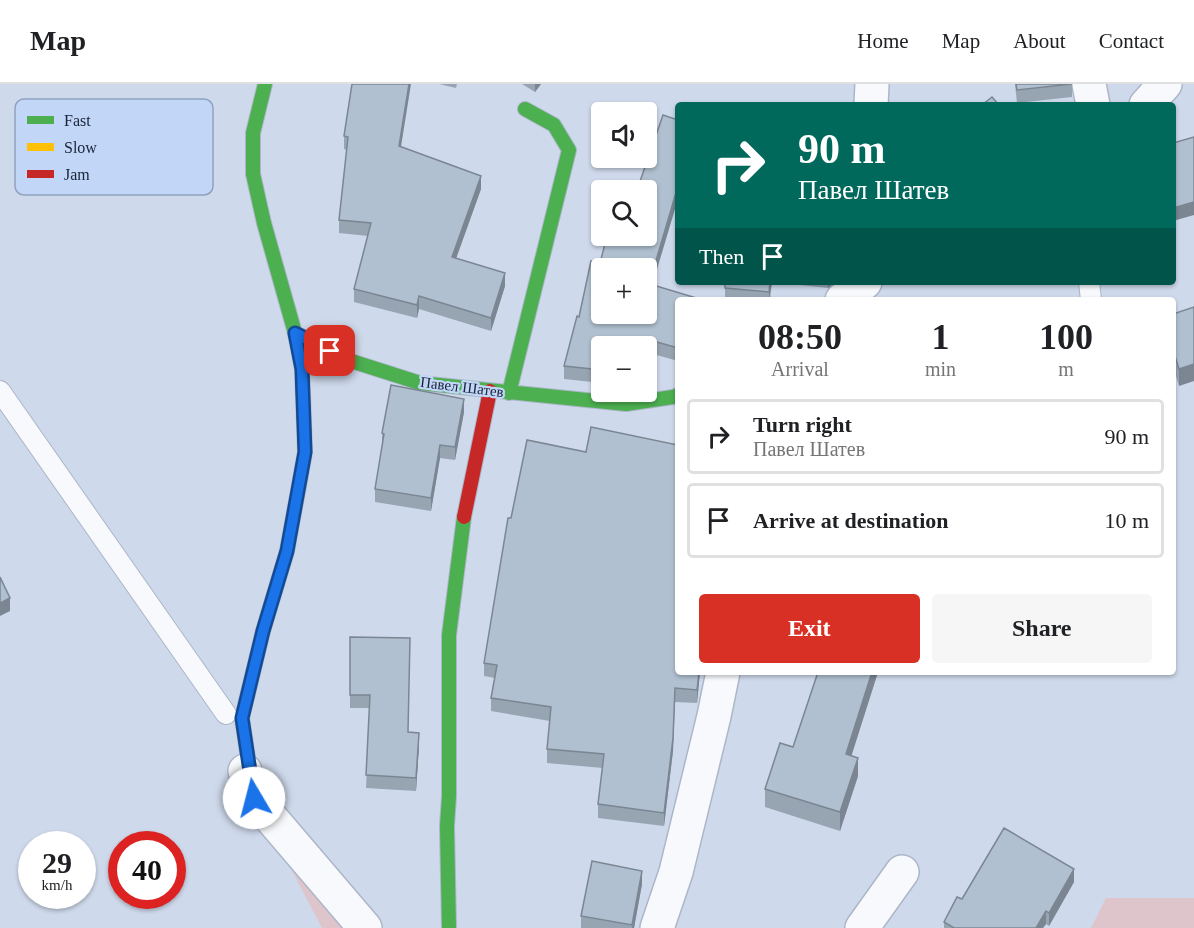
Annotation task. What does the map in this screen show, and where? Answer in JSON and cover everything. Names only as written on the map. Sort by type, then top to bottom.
[{"type":"street","points":[[254,798],[242,718],[263,631],[287,551],[305,452],[302,369],[295,333],[264,223],[253,174],[253,134],[265,84]]},
{"type":"street","points":[[871,102],[872,84]]},
{"type":"street","points":[[1089,84],[1092,102]]},
{"type":"street","points":[[1149,102],[1165,84]]},
{"type":"street","points":[[509,393],[569,150],[554,125],[525,109]]},
{"type":"street","name":"Павел Шатев","points":[[295,333],[348,360],[420,383],[626,404],[675,396]]},
{"type":"street","points":[[448,928],[449,635],[465,510],[490,391]]},
{"type":"street","points":[[657,928],[676,872],[722,675]]},
{"type":"street","points":[[226,714],[254,798],[365,928]]},
{"type":"street","points":[[862,928],[902,872]]},
{"type":"lane","points":[[0,391],[226,714]]},
{"type":"shaded area","points":[[254,798],[365,928],[322,928]]},
{"type":"shaded area","points":[[1106,898],[1194,898],[1194,928],[1091,928]]},
{"type":"building","points":[[352,84],[409,84],[399,146],[481,176],[452,257],[505,273],[491,318],[419,296],[417,305],[354,289],[371,223],[339,220],[348,137],[344,136]]},
{"type":"building","points":[[1016,84],[1072,84],[1017,90]]},
{"type":"building","points":[[992,97],[996,102],[986,102]]},
{"type":"building","points":[[663,115],[675,119],[675,196],[657,258],[601,258],[604,246],[657,246],[657,180],[640,180],[645,168],[657,168],[657,132]]},
{"type":"building","points":[[1194,137],[1194,202],[1176,207],[1176,142]]},
{"type":"building","points":[[591,261],[591,324],[657,324],[657,286],[693,297],[675,297],[675,347],[657,342],[657,336],[591,336],[591,369],[564,366],[577,316],[579,317]]},
{"type":"building","points":[[725,285],[770,285],[769,292],[725,288]]},
{"type":"building","points":[[1194,307],[1194,364],[1179,369],[1176,360],[1176,313]]},
{"type":"building","points":[[391,385],[464,399],[455,447],[440,445],[431,498],[375,489]]},
{"type":"building","points":[[591,427],[675,444],[675,675],[699,675],[697,690],[675,688],[673,738],[664,813],[598,804],[604,754],[547,749],[551,707],[491,698],[497,665],[484,663],[508,518],[511,518],[527,440],[586,452]]},
{"type":"building","points":[[0,577],[10,598],[0,603]]},
{"type":"building","points":[[350,637],[410,638],[408,732],[419,733],[416,778],[366,775],[370,695],[350,695]]},
{"type":"building","points":[[817,675],[871,675],[846,754],[858,758],[840,812],[765,789],[780,743],[793,747]]},
{"type":"building","points":[[1004,828],[1074,869],[1049,913],[1046,911],[1036,928],[954,928],[944,922],[957,897],[962,899]]},
{"type":"building","points":[[592,861],[642,871],[632,925],[581,916]]},
{"type":"traffic: fast","points":[[265,84],[253,133],[253,174],[264,223],[295,333],[348,360],[420,383],[626,404],[675,396]]},
{"type":"traffic: fast","points":[[509,393],[569,150],[554,125],[525,109]]},
{"type":"traffic: fast","points":[[449,928],[447,826],[449,635],[464,517]]},
{"type":"traffic: slow","points":[[254,798],[242,718],[263,631],[287,551],[300,480]]},
{"type":"traffic: jam","points":[[295,333],[302,369],[305,452],[300,480]]},
{"type":"traffic: jam","points":[[464,517],[490,391]]},
{"type":"route","points":[[254,798],[242,718],[263,631],[287,551],[305,452],[302,369],[295,333],[330,351]]}]
